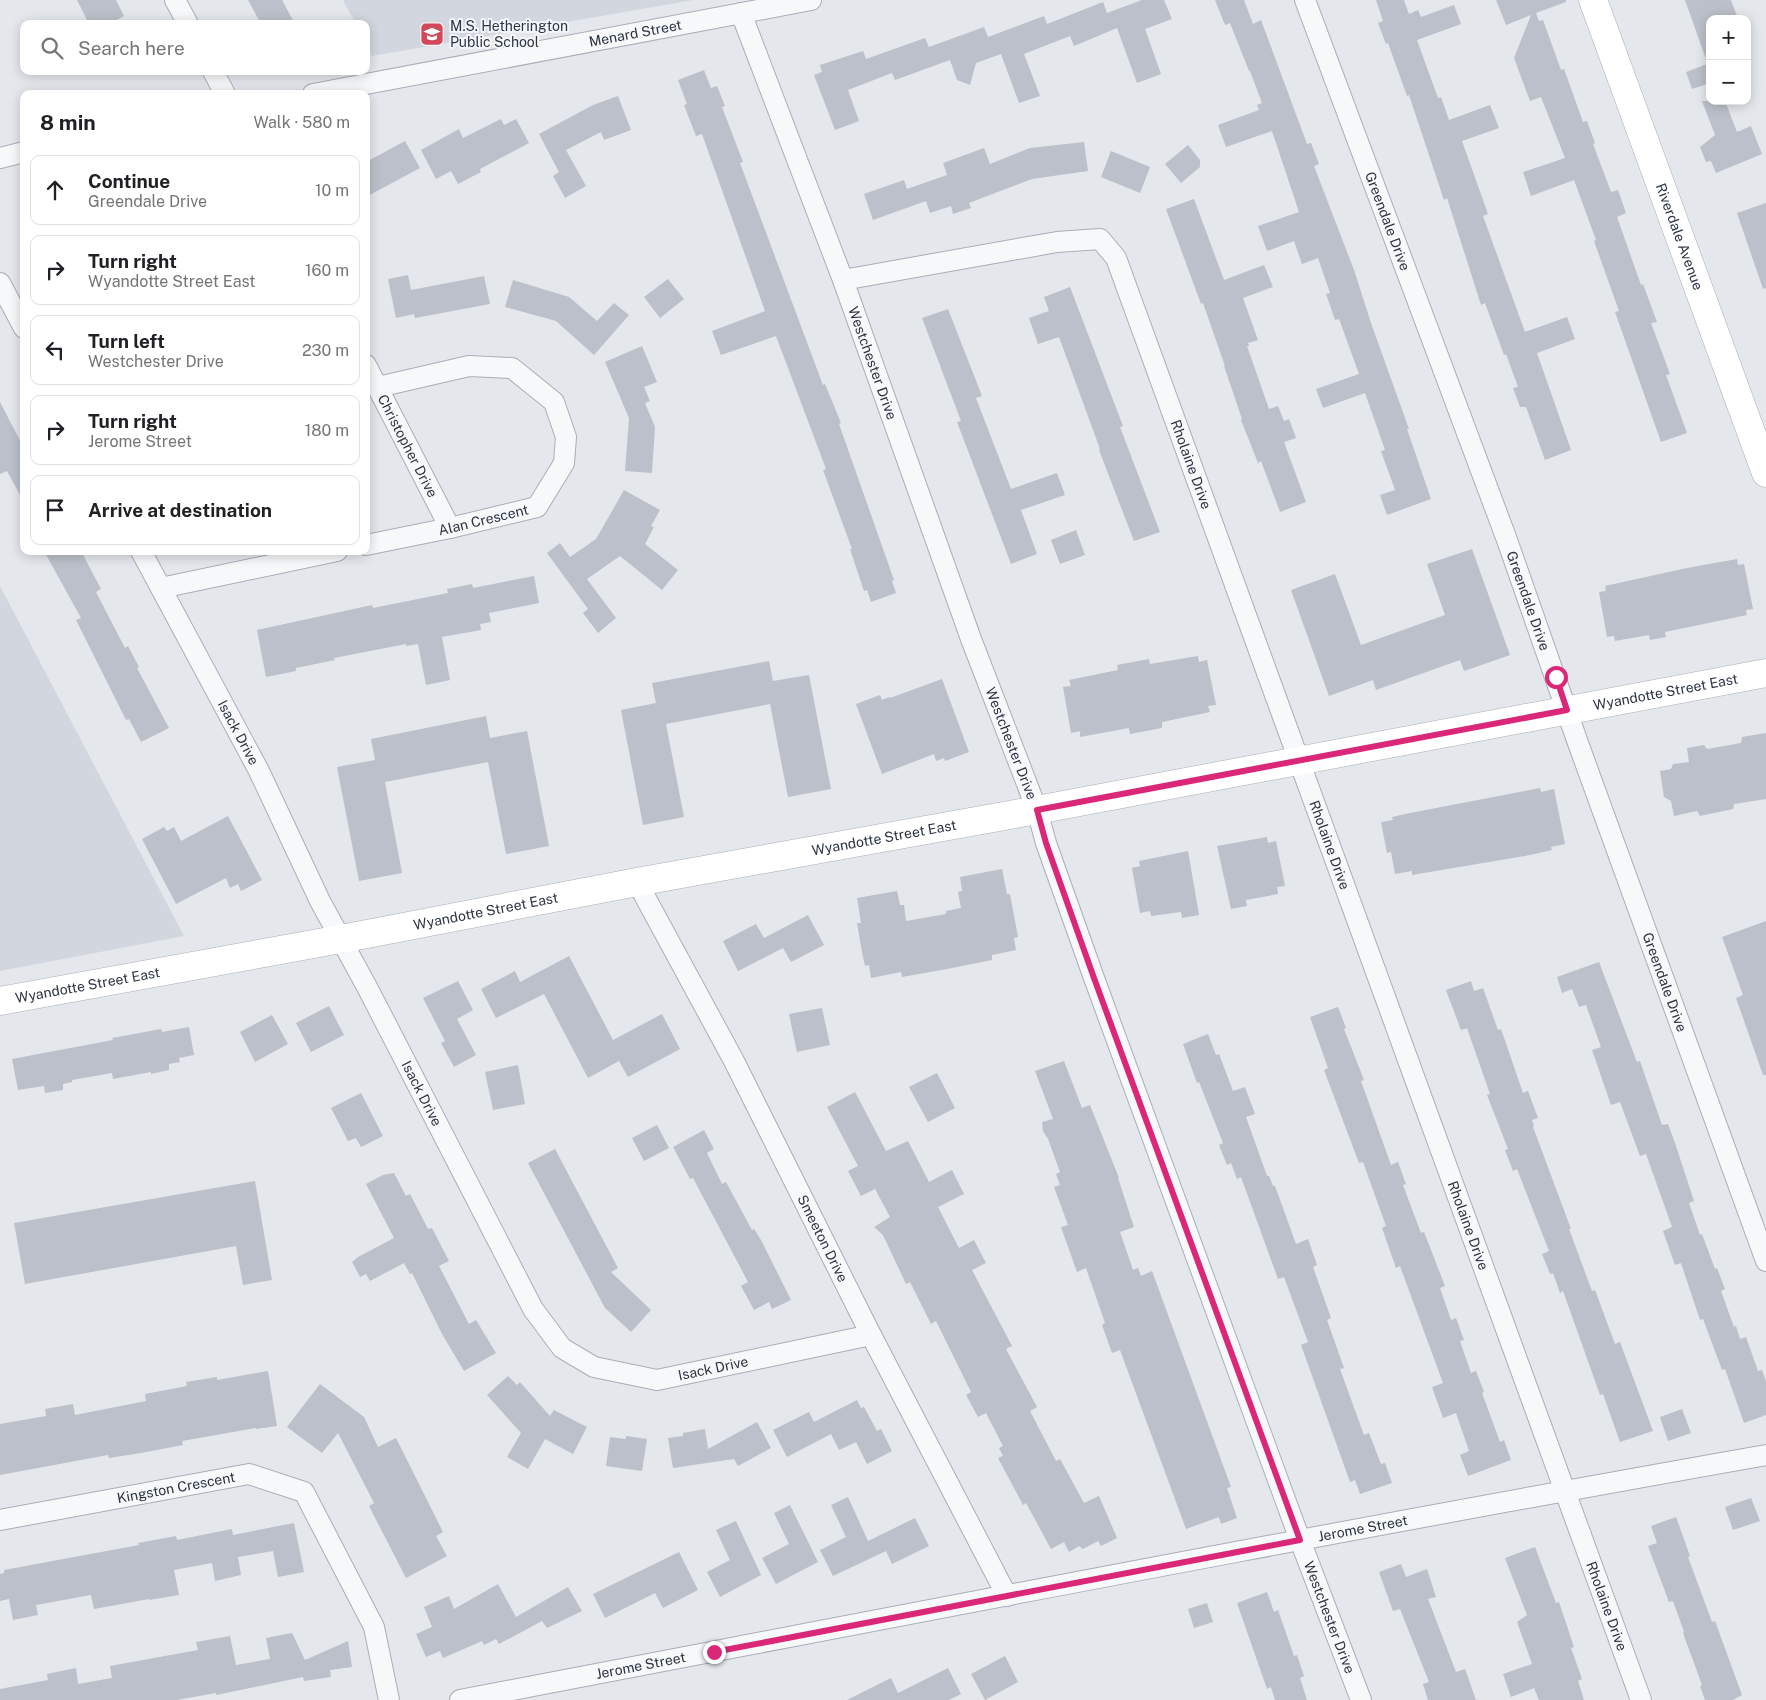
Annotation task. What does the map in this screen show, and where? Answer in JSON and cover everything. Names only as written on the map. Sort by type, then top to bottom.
[{"type":"street","points":[[175,0],[186,20]]},
{"type":"street","name":"Menard Street","points":[[334,90],[810,0]]},
{"type":"street","name":"Greendale Drive","points":[[1305,0],[1507,540],[1766,1261]]},
{"type":"street","name":"Riverdale Avenue","points":[[1593,0],[1766,474]]},
{"type":"street","name":"Westchester Drive","points":[[741,13],[843,280],[971,639],[1037,810],[1046,843],[1094,978],[1360,1700]]},
{"type":"street","points":[[215,75],[223,90]]},
{"type":"street","points":[[0,158],[20,153]]},
{"type":"street","name":"Rholaine Drive","points":[[843,280],[1057,242],[1100,239],[1116,258],[1642,1700]]},
{"type":"street","points":[[0,283],[20,320]]},
{"type":"street","name":"Alan Crescent","points":[[370,544],[450,528],[537,507],[564,463],[566,437],[554,402],[512,368],[469,366],[378,387]]},
{"type":"street","name":"Christopher Drive","points":[[370,373],[450,528]]},
{"type":"street","name":"Isack Drive","points":[[143,555],[259,771],[320,901],[533,1309],[562,1348],[594,1367],[657,1380],[871,1335]]},
{"type":"street","points":[[161,588],[318,555]]},
{"type":"street","name":"Wyandotte Street East","points":[[0,1000],[341,939],[636,882],[1037,810],[1766,673]]},
{"type":"street","name":"Smeeton Drive","points":[[636,882],[734,1061],[871,1335],[1007,1596]]},
{"type":"street","name":"Jerome Street","points":[[460,1700],[1564,1490],[1766,1455]]},
{"type":"street","name":"Kingston Crescent","points":[[0,1520],[249,1474],[304,1492],[374,1627],[389,1700]]},
{"type":"shaded area","name":"M.S. Hetherington Public School","points":[[343,0],[693,0],[372,56],[370,52],[370,20],[354,20]]},
{"type":"shaded area","points":[[0,586],[184,936],[0,971]]},
{"type":"building","points":[[77,0],[116,0],[124,16],[116,20],[87,20]]},
{"type":"building","points":[[248,0],[282,0],[293,20],[259,20]]},
{"type":"building","points":[[1142,0],[1164,0],[1172,19],[1145,29],[1161,74],[1137,83],[1117,28],[1074,46],[1070,36],[1024,54],[1040,96],[1019,103],[1001,54],[976,63],[970,85],[957,80],[950,60],[895,80],[892,73],[848,90],[859,121],[835,130],[814,75],[822,72],[820,65],[863,51],[866,59],[925,38],[929,47],[984,27],[988,37],[1044,16],[1047,24],[1103,2],[1107,13]]},
{"type":"building","points":[[1215,0],[1244,0],[1253,24],[1261,20],[1307,144],[1311,143],[1319,164],[1314,166],[1354,270],[1431,499],[1387,515],[1380,495],[1395,490],[1381,451],[1385,450],[1365,393],[1323,408],[1316,389],[1359,374],[1339,319],[1335,320],[1326,294],[1330,293],[1318,258],[1302,264],[1294,241],[1267,251],[1258,226],[1299,212],[1272,131],[1226,147],[1218,125],[1259,110],[1257,105],[1262,103],[1230,23],[1225,25]]},
{"type":"building","points":[[1376,0],[1404,0],[1409,14],[1418,10],[1421,17],[1454,5],[1461,24],[1417,40],[1438,98],[1441,97],[1449,120],[1490,105],[1499,128],[1462,141],[1488,214],[1483,216],[1525,332],[1567,317],[1575,339],[1537,353],[1571,450],[1545,460],[1526,407],[1520,407],[1513,388],[1518,387],[1506,354],[1504,355],[1485,303],[1481,305],[1447,198],[1444,200],[1409,95],[1407,96],[1388,43],[1386,44],[1378,23],[1383,21]]},
{"type":"building","points":[[1496,0],[1566,0],[1566,2],[1536,13],[1539,21],[1543,20],[1561,70],[1564,69],[1583,122],[1587,121],[1595,143],[1593,144],[1611,192],[1618,190],[1626,213],[1617,217],[1641,285],[1643,284],[1657,322],[1651,323],[1670,374],[1666,375],[1687,433],[1661,442],[1615,312],[1619,311],[1574,180],[1531,196],[1523,172],[1565,158],[1541,97],[1530,101],[1514,58],[1531,15],[1506,25]]},
{"type":"building","points":[[1685,0],[1731,0],[1737,15],[1706,15],[1706,59]]},
{"type":"building","points":[[1706,64],[1706,84],[1692,89],[1686,72]]},
{"type":"building","points":[[704,70],[711,88],[717,86],[725,106],[722,107],[743,162],[740,163],[823,385],[825,384],[841,423],[839,424],[894,580],[892,581],[896,593],[871,602],[867,590],[864,591],[850,549],[852,549],[823,470],[826,469],[776,336],[721,355],[712,331],[765,311],[702,134],[696,136],[684,105],[687,104],[678,80]]},
{"type":"building","points":[[618,96],[631,130],[604,140],[601,132],[566,150],[586,186],[565,198],[553,176],[559,172],[539,134],[593,105]]},
{"type":"building","points":[[1702,101],[1706,101],[1706,105],[1727,105],[1737,132],[1751,126],[1762,154],[1716,173],[1711,161],[1706,162],[1700,147],[1715,135]]},
{"type":"building","points":[[501,119],[504,125],[516,119],[529,143],[480,169],[481,172],[458,184],[451,171],[436,179],[421,150],[459,129],[463,138]]},
{"type":"building","points":[[405,141],[420,168],[370,195],[370,160]]},
{"type":"building","points":[[1084,142],[1088,171],[1032,179],[969,203],[971,208],[953,214],[951,206],[930,213],[926,201],[873,220],[864,194],[904,180],[907,189],[947,175],[943,163],[984,148],[990,164],[1030,148]]},
{"type":"building","points":[[1188,145],[1200,160],[1200,167],[1181,183],[1165,164]]},
{"type":"building","points":[[1111,151],[1150,167],[1140,193],[1101,177]]},
{"type":"building","points":[[1194,199],[1224,280],[1264,265],[1273,287],[1243,298],[1258,340],[1248,343],[1249,346],[1247,346],[1269,409],[1278,406],[1284,421],[1289,419],[1296,438],[1284,442],[1306,502],[1280,512],[1261,461],[1258,463],[1241,420],[1203,303],[1201,304],[1166,209]]},
{"type":"building","points":[[1766,203],[1766,288],[1763,289],[1737,213]]},
{"type":"building","points":[[408,275],[411,290],[484,276],[490,304],[415,318],[414,314],[396,318],[388,279]]},
{"type":"building","points":[[668,279],[684,299],[660,318],[644,297]]},
{"type":"building","points":[[513,280],[569,297],[597,321],[614,303],[629,315],[594,355],[556,321],[505,307]]},
{"type":"building","points":[[1070,287],[1123,426],[1120,427],[1160,532],[1134,541],[1059,337],[1038,344],[1029,318],[1049,311],[1044,297]]},
{"type":"building","points":[[948,309],[982,396],[976,398],[1011,489],[1057,473],[1065,495],[1021,510],[1037,554],[1011,564],[957,422],[961,421],[922,318]]},
{"type":"building","points":[[642,346],[657,382],[644,387],[650,401],[645,403],[655,427],[652,473],[625,471],[629,418],[605,362]]},
{"type":"building","points":[[0,402],[20,440],[20,495],[7,471],[0,474]]},
{"type":"building","points":[[624,490],[660,510],[651,526],[654,527],[645,544],[678,570],[662,590],[620,556],[587,579],[616,618],[598,633],[583,613],[588,609],[547,553],[560,543],[570,557],[596,539]]},
{"type":"building","points":[[1076,530],[1085,555],[1060,564],[1051,540]]},
{"type":"building","points":[[1472,549],[1510,655],[1464,671],[1460,660],[1376,690],[1373,680],[1329,696],[1291,590],[1335,574],[1361,645],[1445,615],[1427,564]]},
{"type":"building","points":[[46,555],[83,555],[101,589],[96,592],[125,648],[128,646],[139,667],[137,668],[169,728],[141,742],[129,719],[126,720],[76,620],[81,618]]},
{"type":"building","points":[[1737,559],[1738,565],[1744,564],[1753,609],[1746,610],[1747,615],[1665,632],[1666,637],[1650,640],[1649,635],[1615,641],[1614,636],[1607,637],[1599,592],[1606,591],[1605,586]]},
{"type":"building","points":[[534,576],[539,603],[489,613],[491,622],[480,624],[481,630],[442,637],[450,680],[426,685],[418,644],[406,646],[406,644],[334,658],[335,660],[296,668],[296,671],[266,677],[257,630],[372,605],[373,608],[448,593],[447,589],[472,584],[473,588]]},
{"type":"building","points":[[1198,656],[1199,662],[1207,660],[1216,705],[1208,706],[1210,712],[1162,722],[1162,728],[1130,734],[1129,728],[1080,737],[1080,731],[1071,733],[1063,687],[1071,686],[1069,680],[1118,670],[1117,665],[1149,659],[1150,664]]},
{"type":"building","points":[[769,661],[773,681],[809,675],[831,789],[788,797],[770,704],[666,724],[684,817],[643,825],[621,710],[656,703],[652,683]]},
{"type":"building","points":[[942,679],[969,752],[945,761],[944,758],[936,761],[934,754],[882,774],[856,704],[880,695],[882,700],[890,698]]},
{"type":"building","points":[[486,716],[490,738],[527,731],[549,846],[506,854],[488,762],[385,782],[402,873],[359,881],[337,767],[375,760],[371,739]]},
{"type":"building","points":[[1766,733],[1766,799],[1734,804],[1733,809],[1700,816],[1697,811],[1674,816],[1671,801],[1664,797],[1660,771],[1671,769],[1673,764],[1689,762],[1687,748],[1704,745],[1707,749],[1741,743],[1742,737]]},
{"type":"building","points":[[1540,788],[1541,792],[1554,789],[1565,844],[1551,847],[1552,850],[1530,855],[1412,875],[1412,871],[1395,874],[1391,852],[1387,853],[1381,822],[1393,820],[1392,817],[1405,814]]},
{"type":"building","points":[[228,816],[262,880],[241,891],[238,884],[230,888],[226,878],[176,904],[142,839],[164,827],[167,831],[174,827],[181,841]]},
{"type":"building","points":[[1267,837],[1268,843],[1276,841],[1285,886],[1277,887],[1278,894],[1246,900],[1247,906],[1231,909],[1217,846]]},
{"type":"building","points":[[1188,851],[1199,915],[1182,918],[1181,912],[1151,916],[1150,911],[1140,913],[1132,868],[1140,866],[1139,861]]},
{"type":"building","points":[[1002,869],[1007,894],[1010,894],[1018,937],[1014,938],[1016,950],[992,955],[992,960],[947,969],[902,977],[901,972],[871,978],[869,965],[865,966],[862,952],[857,923],[861,923],[857,898],[897,891],[900,905],[904,905],[906,921],[946,914],[946,911],[961,908],[958,892],[962,891],[960,877]]},
{"type":"building","points":[[808,915],[824,945],[791,962],[783,948],[738,971],[723,941],[756,924],[764,938]]},
{"type":"building","points":[[1766,921],[1766,1075],[1763,1075],[1736,998],[1743,995],[1722,937]]},
{"type":"building","points":[[569,956],[613,1040],[662,1014],[680,1049],[628,1077],[619,1061],[588,1078],[544,994],[496,1018],[481,989],[515,971],[520,982]]},
{"type":"building","points":[[1599,962],[1637,1062],[1640,1061],[1662,1125],[1668,1124],[1694,1201],[1689,1203],[1700,1235],[1702,1234],[1715,1269],[1717,1268],[1725,1289],[1721,1291],[1734,1327],[1736,1326],[1740,1339],[1746,1337],[1758,1371],[1762,1370],[1766,1381],[1766,1415],[1744,1423],[1725,1369],[1722,1370],[1703,1319],[1700,1320],[1681,1263],[1675,1265],[1663,1231],[1672,1227],[1646,1154],[1640,1156],[1620,1102],[1611,1105],[1592,1050],[1601,1047],[1586,1005],[1579,1007],[1572,989],[1562,993],[1557,977]]},
{"type":"building","points":[[458,981],[473,1010],[457,1019],[476,1055],[454,1067],[441,1043],[445,1041],[423,998]]},
{"type":"building","points":[[1471,981],[1474,991],[1483,988],[1498,1030],[1501,1029],[1523,1093],[1528,1091],[1538,1118],[1532,1120],[1533,1127],[1571,1229],[1569,1229],[1592,1291],[1595,1290],[1615,1344],[1620,1342],[1653,1431],[1620,1442],[1603,1394],[1600,1395],[1563,1291],[1560,1293],[1553,1273],[1550,1274],[1542,1254],[1549,1251],[1517,1169],[1513,1171],[1505,1150],[1508,1149],[1487,1095],[1490,1094],[1467,1028],[1461,1030],[1446,990]]},
{"type":"building","points":[[329,1006],[344,1035],[311,1052],[296,1023]]},
{"type":"building","points":[[1338,1007],[1346,1028],[1344,1029],[1364,1080],[1361,1081],[1391,1165],[1398,1162],[1406,1184],[1403,1185],[1421,1233],[1424,1232],[1445,1286],[1440,1288],[1451,1320],[1456,1318],[1464,1340],[1460,1341],[1471,1373],[1476,1371],[1500,1442],[1504,1440],[1511,1460],[1468,1476],[1460,1455],[1469,1451],[1456,1413],[1443,1418],[1432,1387],[1443,1383],[1400,1266],[1396,1268],[1382,1228],[1386,1226],[1363,1162],[1359,1163],[1324,1070],[1328,1068],[1310,1017]]},
{"type":"building","points":[[822,1008],[830,1045],[797,1052],[789,1014]]},
{"type":"building","points":[[272,1015],[288,1044],[255,1062],[240,1032]]},
{"type":"building","points":[[189,1027],[194,1055],[179,1058],[180,1062],[169,1064],[169,1070],[113,1079],[112,1073],[72,1080],[72,1082],[63,1084],[63,1090],[45,1093],[44,1086],[18,1090],[12,1059],[161,1029],[162,1032]]},
{"type":"building","points":[[1208,1034],[1216,1055],[1219,1054],[1233,1091],[1245,1087],[1255,1114],[1246,1117],[1267,1176],[1269,1176],[1273,1186],[1275,1186],[1296,1244],[1308,1239],[1317,1265],[1313,1267],[1331,1318],[1327,1320],[1344,1368],[1340,1369],[1364,1435],[1369,1433],[1381,1464],[1385,1463],[1392,1483],[1360,1494],[1355,1480],[1350,1482],[1301,1345],[1308,1342],[1284,1277],[1278,1279],[1241,1177],[1237,1179],[1231,1163],[1227,1165],[1219,1145],[1223,1143],[1199,1082],[1197,1083],[1183,1044]]},
{"type":"building","points":[[1064,1061],[1082,1108],[1090,1105],[1119,1178],[1134,1227],[1120,1232],[1133,1270],[1138,1268],[1141,1276],[1152,1271],[1231,1487],[1227,1488],[1237,1518],[1221,1524],[1219,1517],[1186,1529],[1120,1350],[1112,1353],[1102,1325],[1105,1323],[1086,1268],[1077,1272],[1061,1227],[1068,1225],[1054,1187],[1060,1185],[1056,1174],[1060,1172],[1048,1139],[1043,1131],[1042,1122],[1053,1119],[1035,1071]]},
{"type":"building","points":[[518,1065],[525,1104],[493,1110],[485,1072]]},
{"type":"building","points":[[937,1073],[955,1108],[928,1122],[909,1087]]},
{"type":"building","points":[[855,1092],[886,1151],[908,1141],[929,1182],[952,1170],[964,1194],[938,1207],[959,1248],[974,1240],[986,1263],[972,1270],[1012,1346],[1006,1349],[1037,1407],[1030,1411],[1056,1461],[1060,1459],[1084,1503],[1099,1496],[1117,1538],[1101,1546],[1098,1541],[1083,1549],[1079,1546],[1069,1552],[1064,1542],[1051,1549],[1026,1503],[1023,1505],[998,1458],[1003,1456],[999,1448],[1003,1446],[986,1413],[978,1417],[966,1395],[971,1392],[936,1321],[931,1324],[910,1282],[906,1284],[883,1235],[874,1227],[890,1217],[875,1189],[861,1196],[848,1171],[858,1166],[827,1107]]},
{"type":"building","points":[[361,1093],[383,1136],[361,1147],[356,1138],[348,1141],[331,1108]]},
{"type":"building","points":[[657,1125],[669,1148],[644,1161],[632,1138]]},
{"type":"building","points":[[704,1130],[714,1149],[707,1153],[722,1184],[726,1182],[752,1230],[754,1229],[761,1240],[791,1300],[772,1309],[769,1302],[754,1310],[741,1286],[748,1282],[693,1178],[690,1179],[673,1147]]},
{"type":"building","points":[[555,1149],[618,1268],[611,1272],[651,1310],[631,1332],[605,1308],[528,1163]]},
{"type":"building","points":[[394,1173],[406,1196],[410,1194],[428,1229],[432,1228],[449,1261],[439,1266],[469,1324],[476,1320],[496,1353],[464,1371],[442,1334],[412,1273],[410,1274],[404,1263],[370,1281],[366,1274],[360,1277],[352,1262],[394,1238],[366,1184],[383,1175]]},
{"type":"building","points":[[255,1181],[272,1280],[243,1285],[236,1246],[25,1284],[14,1223]]},
{"type":"building","points":[[268,1371],[277,1426],[182,1441],[183,1445],[141,1453],[109,1458],[108,1455],[0,1475],[0,1424],[46,1416],[45,1409],[73,1404],[75,1415],[146,1401],[145,1394],[187,1386],[186,1382],[217,1377],[217,1380]]},
{"type":"building","points":[[508,1376],[517,1385],[520,1382],[550,1416],[554,1410],[587,1427],[573,1454],[545,1439],[528,1469],[507,1457],[521,1433],[487,1395]]},
{"type":"building","points":[[320,1384],[364,1417],[378,1447],[396,1438],[443,1532],[436,1536],[447,1556],[406,1578],[369,1506],[374,1503],[338,1433],[322,1453],[287,1427]]},
{"type":"building","points":[[857,1400],[861,1408],[864,1407],[877,1431],[881,1429],[892,1451],[867,1464],[856,1442],[839,1450],[831,1434],[787,1457],[773,1430],[809,1412],[814,1422]]},
{"type":"building","points":[[1682,1409],[1691,1433],[1668,1441],[1660,1417]]},
{"type":"building","points":[[757,1422],[771,1448],[738,1466],[734,1459],[673,1468],[668,1438],[683,1436],[683,1433],[705,1429],[708,1449]]},
{"type":"building","points":[[626,1436],[647,1439],[642,1471],[606,1466],[610,1437],[626,1439]]},
{"type":"building","points":[[848,1497],[868,1541],[915,1518],[929,1546],[892,1564],[886,1551],[833,1576],[820,1550],[846,1537],[831,1505]]},
{"type":"building","points":[[1751,1498],[1760,1521],[1733,1530],[1725,1507]]},
{"type":"building","points":[[790,1505],[818,1562],[776,1584],[762,1558],[789,1544],[774,1513]]},
{"type":"building","points":[[1676,1517],[1690,1556],[1688,1557],[1712,1622],[1715,1621],[1742,1695],[1733,1700],[1705,1700],[1700,1686],[1702,1685],[1673,1601],[1669,1602],[1648,1546],[1657,1543],[1651,1526]]},
{"type":"building","points":[[736,1521],[761,1575],[720,1597],[707,1572],[730,1560],[716,1530]]},
{"type":"building","points":[[294,1523],[304,1572],[278,1577],[273,1551],[238,1557],[241,1575],[215,1581],[212,1563],[174,1570],[179,1595],[94,1609],[91,1595],[36,1605],[38,1615],[13,1620],[9,1599],[0,1601],[0,1574],[4,1573],[4,1570],[139,1545],[138,1543],[176,1536],[177,1540],[232,1529],[233,1535]]},
{"type":"building","points":[[1535,1547],[1556,1603],[1559,1602],[1574,1647],[1571,1648],[1582,1679],[1578,1681],[1584,1700],[1539,1700],[1534,1688],[1511,1697],[1503,1674],[1532,1664],[1517,1622],[1527,1615],[1505,1558]]},
{"type":"building","points":[[679,1552],[698,1590],[663,1608],[655,1593],[605,1618],[593,1594]]},
{"type":"building","points":[[1401,1564],[1406,1577],[1427,1569],[1436,1597],[1428,1599],[1456,1672],[1465,1669],[1476,1700],[1428,1700],[1423,1684],[1429,1682],[1400,1609],[1393,1611],[1379,1572]]},
{"type":"building","points":[[498,1584],[516,1617],[568,1587],[582,1611],[547,1628],[542,1621],[499,1644],[496,1639],[484,1645],[482,1641],[443,1658],[440,1651],[426,1657],[416,1634],[432,1627],[424,1607],[449,1596],[454,1609]]},
{"type":"building","points":[[1267,1592],[1274,1612],[1278,1610],[1294,1656],[1297,1655],[1304,1676],[1300,1678],[1307,1700],[1275,1700],[1271,1687],[1267,1689],[1237,1603]]},
{"type":"building","points":[[1207,1603],[1213,1622],[1194,1628],[1188,1609]]},
{"type":"building","points":[[292,1633],[305,1660],[348,1641],[352,1667],[330,1670],[331,1677],[304,1681],[303,1677],[216,1695],[216,1693],[177,1700],[0,1700],[0,1689],[48,1680],[47,1674],[76,1668],[78,1684],[112,1678],[110,1666],[198,1650],[196,1642],[230,1636],[236,1665],[270,1659],[266,1638]]},
{"type":"building","points":[[1005,1656],[1018,1682],[985,1700],[971,1674]]},
{"type":"building","points":[[948,1668],[961,1694],[949,1700],[847,1700],[891,1678],[898,1693]]},
{"type":"place","name":"M.S. Hetherington Public School","points":[[432,34]]},
{"type":"route","points":[[714,1652],[1300,1540],[1094,978],[1046,843],[1037,810],[1567,710],[1556,677]]}]
